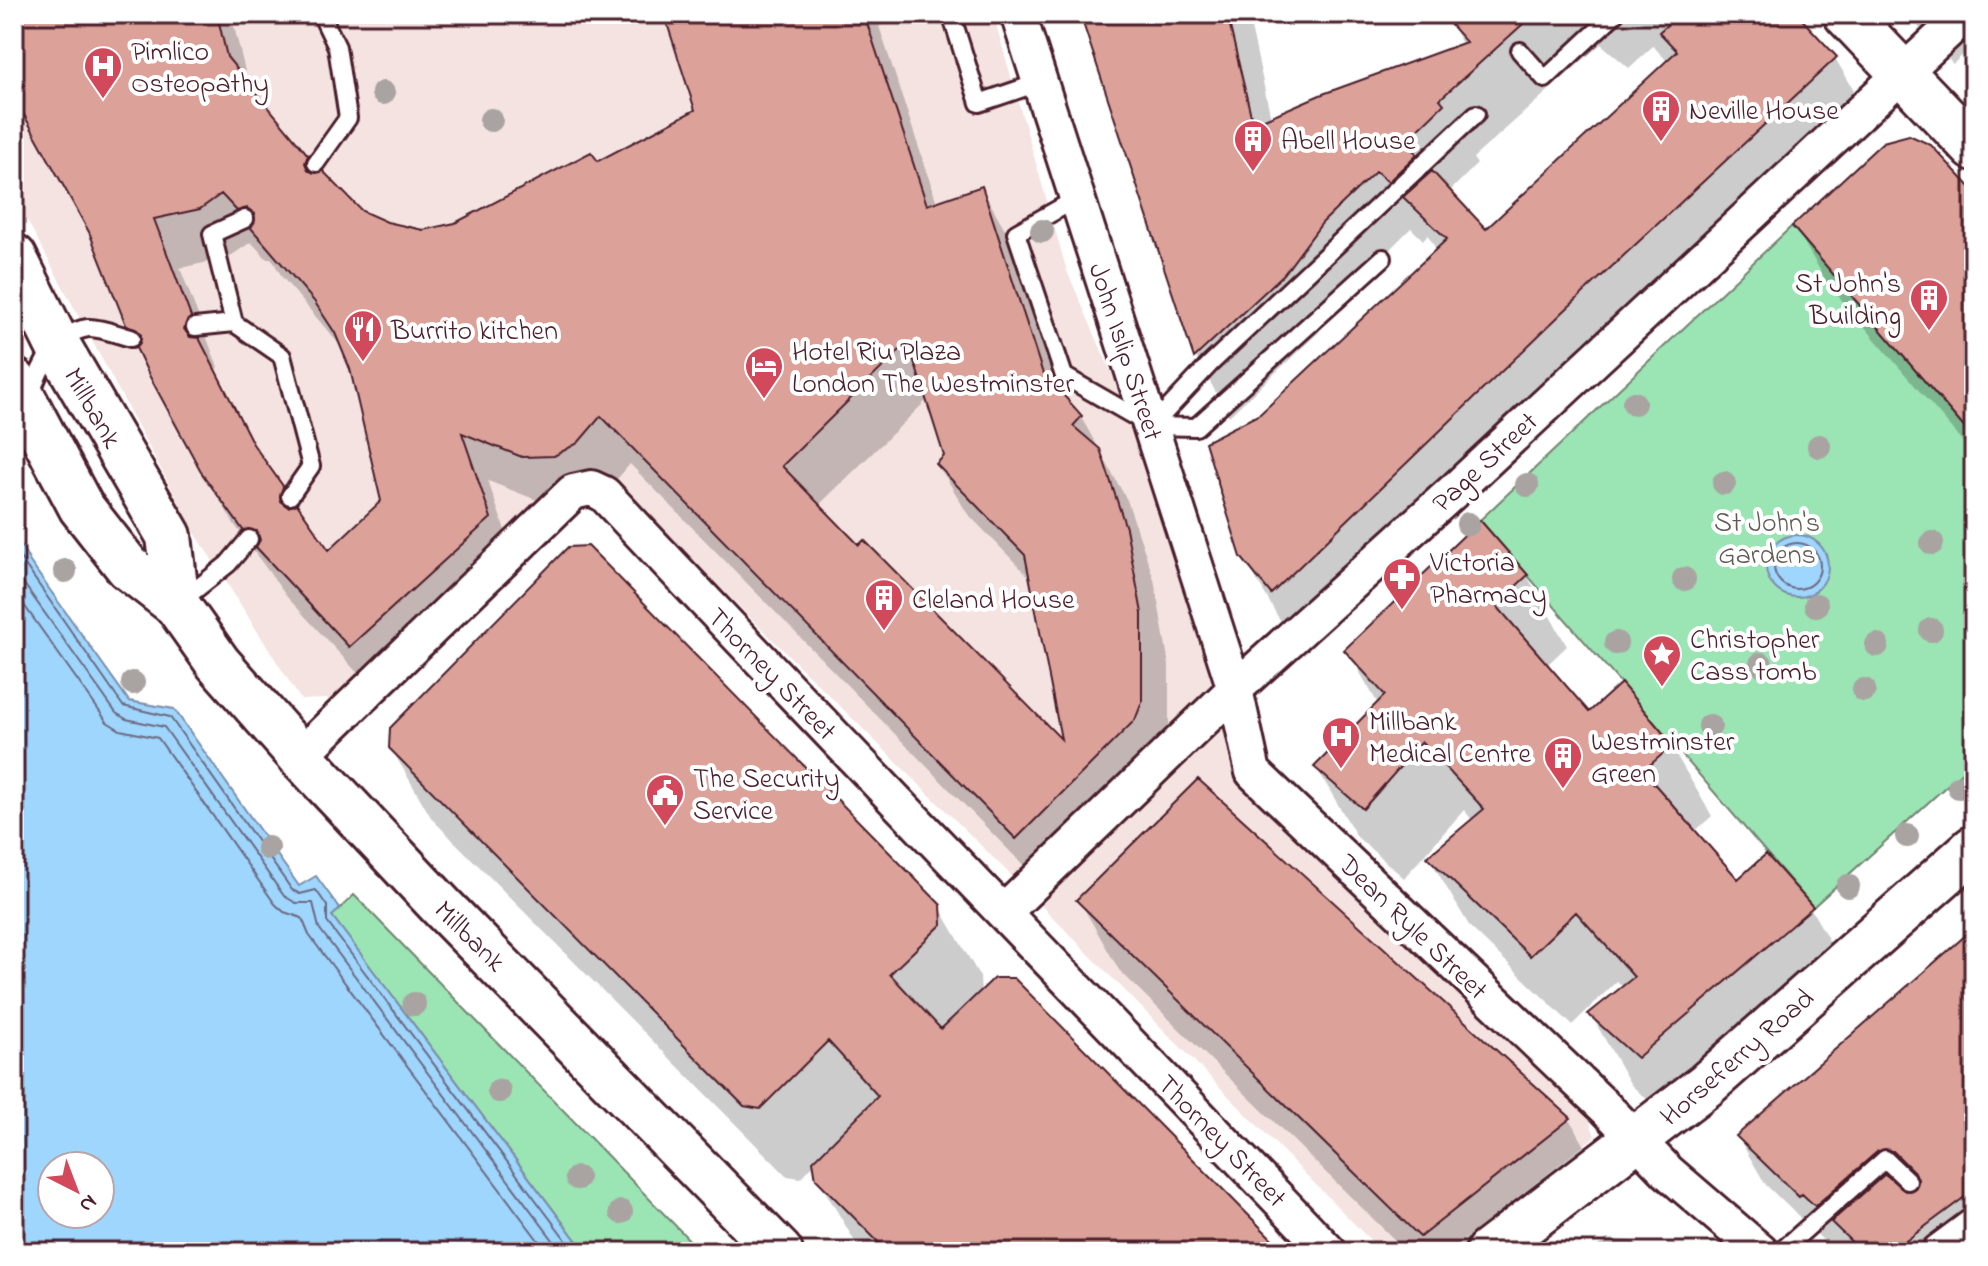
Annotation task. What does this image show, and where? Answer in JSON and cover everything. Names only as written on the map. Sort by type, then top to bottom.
[{"type":"main road","points":[[1846,14],[1974,148]]},
{"type":"main road","name":"Millbank","points":[[14,257],[57,344],[169,536],[177,605]]},
{"type":"main road","name":"Millbank","points":[[21,394],[81,507],[128,567],[177,605],[218,663],[300,756],[442,907],[780,1252]]},
{"type":"main road","name":"Horseferry Road","points":[[1488,1252],[1637,1140],[1742,1055],[1974,848]]},
{"type":"street","name":"John Islip Street","points":[[1018,14],[1235,689]]},
{"type":"street","name":"Page Street","points":[[1005,911],[1235,689],[1966,14]]},
{"type":"street","name":"Thorney Street","points":[[300,756],[573,492],[591,488],[604,494],[786,688],[1005,911],[1329,1252]]},
{"type":"street","name":"Dean Ryle Street","points":[[1235,689],[1253,772],[1668,1172],[1761,1252]]},
{"type":"street","points":[[1939,1252],[1974,1226]]},
{"type":"lane","points":[[316,163],[348,118],[337,47],[321,14]]},
{"type":"lane","points":[[951,14],[979,103],[1038,83]]},
{"type":"lane","points":[[1520,51],[1545,79],[1615,14]]},
{"type":"lane","points":[[1152,426],[1210,364],[1476,114]]},
{"type":"lane","points":[[1076,199],[1016,233],[1056,354],[1064,376],[1152,426],[1196,427],[1383,258]]},
{"type":"lane","points":[[234,323],[212,234],[245,219]]},
{"type":"lane","points":[[195,327],[234,323],[282,356],[311,466],[290,496]]},
{"type":"lane","points":[[21,394],[57,344],[91,328],[131,338]]},
{"type":"lane","points":[[177,605],[228,564],[249,539]]},
{"type":"lane","points":[[1780,1252],[1885,1159],[1908,1181]]},
{"type":"shaded area","points":[[14,14],[993,14],[1067,271],[1136,429],[1217,682],[1240,779],[1583,1104],[1595,1136],[1448,1252],[1382,1252],[1021,885],[612,481],[350,698],[301,700],[197,536],[14,196]]},
{"type":"green space","name":"St John's Gardens","points":[[1792,226],[1974,439],[1974,761],[1813,907],[1480,520]]},
{"type":"green space","points":[[354,895],[701,1252],[585,1252],[332,916]]},
{"type":"water","points":[[14,532],[30,562],[129,701],[174,709],[299,886],[316,876],[340,909],[332,916],[585,1252],[14,1252]]},
{"type":"water","points":[[1797,535],[1819,544],[1828,566],[1819,588],[1797,597],[1775,588],[1766,566],[1775,544]]},
{"type":"building","points":[[14,14],[217,14],[227,57],[308,155],[305,163],[309,171],[323,171],[362,211],[387,222],[423,230],[455,223],[591,152],[598,161],[695,110],[664,14],[864,14],[927,205],[982,186],[1042,371],[1082,416],[1073,426],[1100,449],[1126,528],[1142,613],[1142,702],[1135,720],[1016,839],[601,416],[578,443],[554,456],[522,457],[462,433],[491,518],[349,647],[256,547],[260,540],[257,531],[243,530],[203,475],[136,348],[141,335],[126,325],[89,232],[14,97]],"holes":[[[221,194],[237,211],[247,208],[255,214],[251,228],[314,301],[335,333],[350,369],[381,501],[329,550],[297,504],[288,507],[280,501],[283,486],[253,444],[199,338],[190,337],[184,329],[191,317],[154,219],[200,209]],[[908,342],[944,456],[936,464],[1025,555],[1061,739],[864,540],[859,545],[782,466]]]},
{"type":"building","name":"Abell House","points":[[1080,14],[1227,14],[1253,124],[1320,95],[1466,42],[1441,14],[1534,14],[1440,99],[1444,104],[1405,142],[1417,154],[1388,182],[1376,171],[1322,223],[1284,274],[1194,358]]},
{"type":"building","points":[[1679,14],[1797,14],[1837,57],[1562,313],[1271,594],[1241,557],[1205,442],[1260,414],[1447,239],[1403,197],[1432,171],[1486,229],[1677,51],[1659,32]]},
{"type":"building","name":"St John's Building","points":[[1909,135],[1931,145],[1974,191],[1974,439],[1792,226],[1883,142]]},
{"type":"building","name":"Westminster Green","points":[[1480,520],[1528,575],[1496,605],[1589,712],[1621,683],[1673,745],[1643,771],[1738,879],[1766,854],[1813,907],[1637,1058],[1588,1014],[1634,977],[1576,912],[1530,956],[1427,857],[1484,809],[1422,742],[1363,809],[1314,767],[1385,695],[1344,650]]},
{"type":"building","name":"The Security Service","points":[[588,546],[941,905],[942,924],[890,974],[941,1029],[994,978],[1014,978],[1285,1252],[888,1252],[816,1179],[813,1161],[878,1096],[828,1041],[760,1109],[744,1106],[389,748],[390,728],[568,547]]},
{"type":"building","points":[[1198,779],[1571,1118],[1420,1237],[1076,900]]},
{"type":"building","points":[[1974,928],[1974,1190],[1891,1252],[1862,1252],[1831,1222],[1885,1174],[1905,1191],[1916,1188],[1916,1174],[1893,1151],[1878,1151],[1815,1206],[1802,1194],[1799,1197],[1736,1136]]},
{"type":"place","name":"Pimlico Osteopathy","points":[[103,100]]},
{"type":"place","name":"Neville House","points":[[1661,143]]},
{"type":"place","name":"Abell House","points":[[1253,173]]},
{"type":"place","name":"St John's Building","points":[[1929,332]]},
{"type":"place","name":"Burrito kitchen","points":[[363,363]]},
{"type":"place","name":"Hotel Riu Plaza London The Westminster","points":[[764,400]]},
{"type":"place","name":"Victoria Pharmacy","points":[[1402,611]]},
{"type":"place","name":"Cleland House","points":[[884,632]]},
{"type":"place","name":"Christopher Cass tomb","points":[[1662,688]]},
{"type":"place","name":"Millbank Medical Centre","points":[[1341,770]]},
{"type":"place","name":"Westminster Green","points":[[1563,790]]},
{"type":"place","name":"The Security Service","points":[[665,827]]}]
